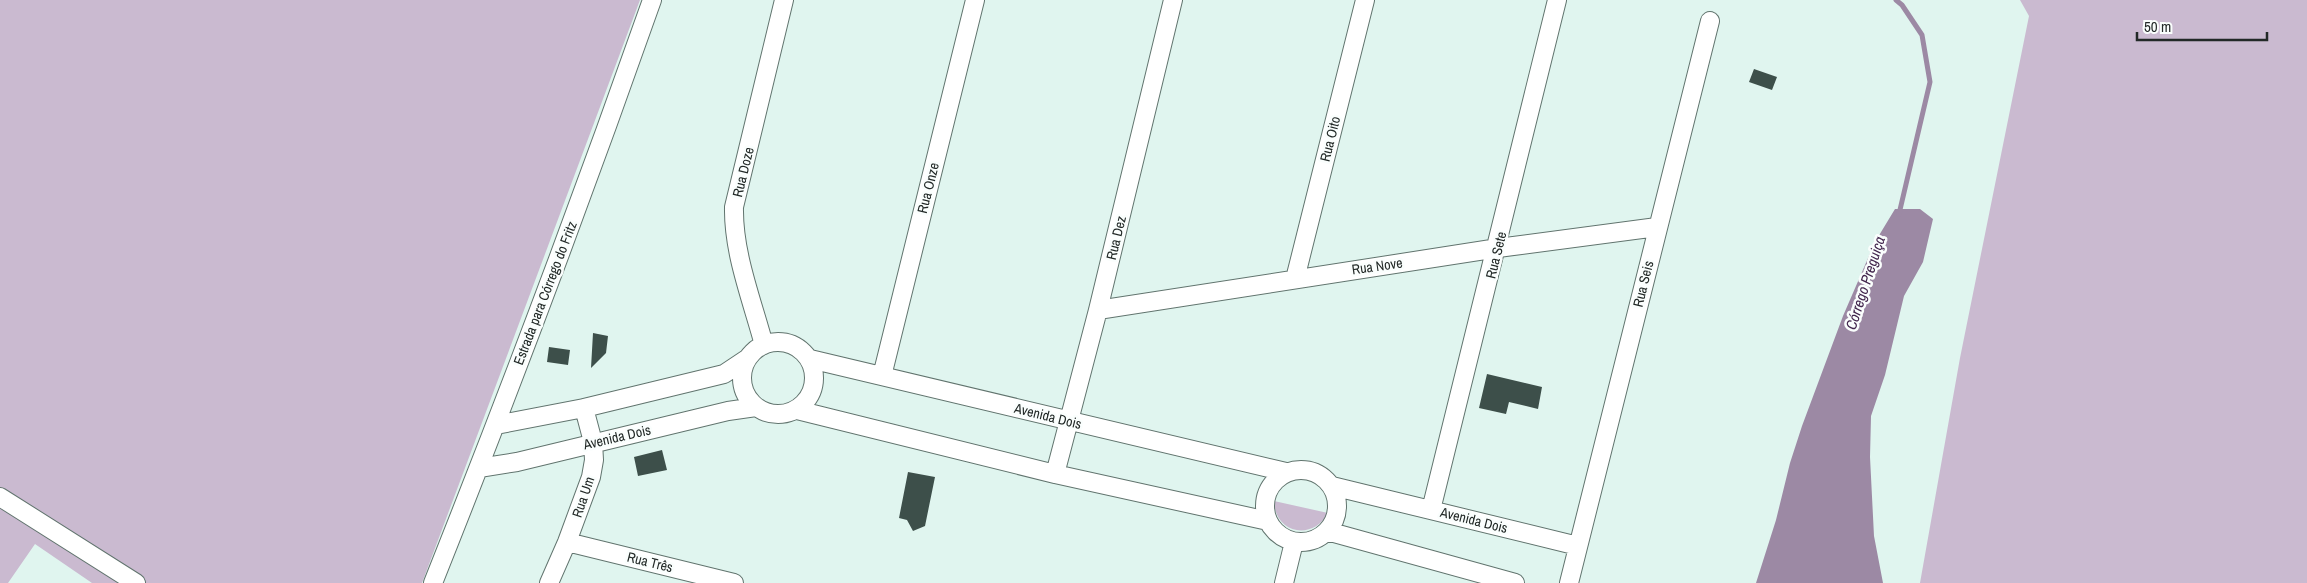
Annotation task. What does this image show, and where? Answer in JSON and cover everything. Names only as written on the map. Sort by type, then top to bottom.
[{"type":"street","name":"Estrada para Córrego do Fritz","points":[[433,583],[496,425],[652,0]]},
{"type":"street","name":"Rua Doze","points":[[764,345],[738,248],[734,226],[734,207],[784,0]]},
{"type":"street","name":"Rua Onze","points":[[882,376],[974,0]]},
{"type":"street","name":"Rua Dez","points":[[1055,474],[1098,310],[1173,0]]},
{"type":"street","name":"Rua Oito","points":[[1295,278],[1364,0]]},
{"type":"street","name":"Rua Sete","points":[[1432,510],[1498,248],[1557,0]]},
{"type":"street","name":"Rua Seis","points":[[1578,546],[1710,21]]},
{"type":"street","name":"Rua Nove","points":[[1098,310],[1295,278],[1657,227]]},
{"type":"street","name":"Avenida Dois","points":[[764,345],[774,342],[789,344],[803,351],[810,359],[1286,472],[1306,470],[1325,478],[1332,486],[1578,546]]},
{"type":"street","points":[[496,425],[584,408],[724,374],[764,345]]},
{"type":"street","points":[[748,358],[744,367],[743,386],[745,394],[756,407]]},
{"type":"street","points":[[797,410],[805,404],[814,389],[814,368],[810,359]]},
{"type":"street","name":"Avenida Dois","points":[[479,468],[517,462],[592,442],[728,411],[756,407],[771,414],[780,415],[797,410],[1055,474],[1268,522],[1278,534],[1294,542]]},
{"type":"street","name":"Rua Um","points":[[549,583],[567,542],[590,477],[594,460],[584,408]]},
{"type":"street","points":[[1268,522],[1264,505],[1266,495],[1277,478],[1286,472]]},
{"type":"street","points":[[1284,583],[1294,542],[1312,540],[1327,531],[1336,516],[1338,506],[1332,486]]},
{"type":"street","points":[[0,497],[136,583]]},
{"type":"street","points":[[1327,531],[1515,583]]},
{"type":"street","name":"Rua Três","points":[[567,542],[734,583]]},
{"type":"street","points":[[1568,583],[1578,546]]},
{"type":"shaded area","points":[[0,0],[640,0],[422,583],[92,583],[35,544],[8,583],[0,583]]},
{"type":"shaded area","points":[[2020,0],[2307,0],[2307,583],[1920,583],[1960,358],[2029,16]]},
{"type":"shaded area","points":[[1274,501],[1328,513],[1313,528],[1296,530],[1288,527],[1281,521],[1276,512]]},
{"type":"water","points":[[1895,209],[1920,209],[1933,219],[1923,262],[1904,296],[1885,375],[1871,416],[1870,457],[1874,536],[1883,583],[1756,583],[1802,426],[1843,316],[1875,242]]},
{"type":"building","points":[[1754,69],[1777,77],[1772,90],[1749,82]]},
{"type":"building","points":[[593,333],[608,336],[606,353],[591,368]]},
{"type":"building","points":[[549,347],[570,350],[568,365],[547,362]]},
{"type":"building","points":[[1487,374],[1542,387],[1538,409],[1509,402],[1506,414],[1479,408]]},
{"type":"building","points":[[662,450],[667,470],[638,476],[634,457]]},
{"type":"building","points":[[908,472],[935,477],[925,526],[913,531],[907,520],[899,518]]},
{"type":"waterway","name":"Córrego Preguiça","points":[[1896,0],[1902,5],[1922,35],[1930,82],[1899,214]]}]
